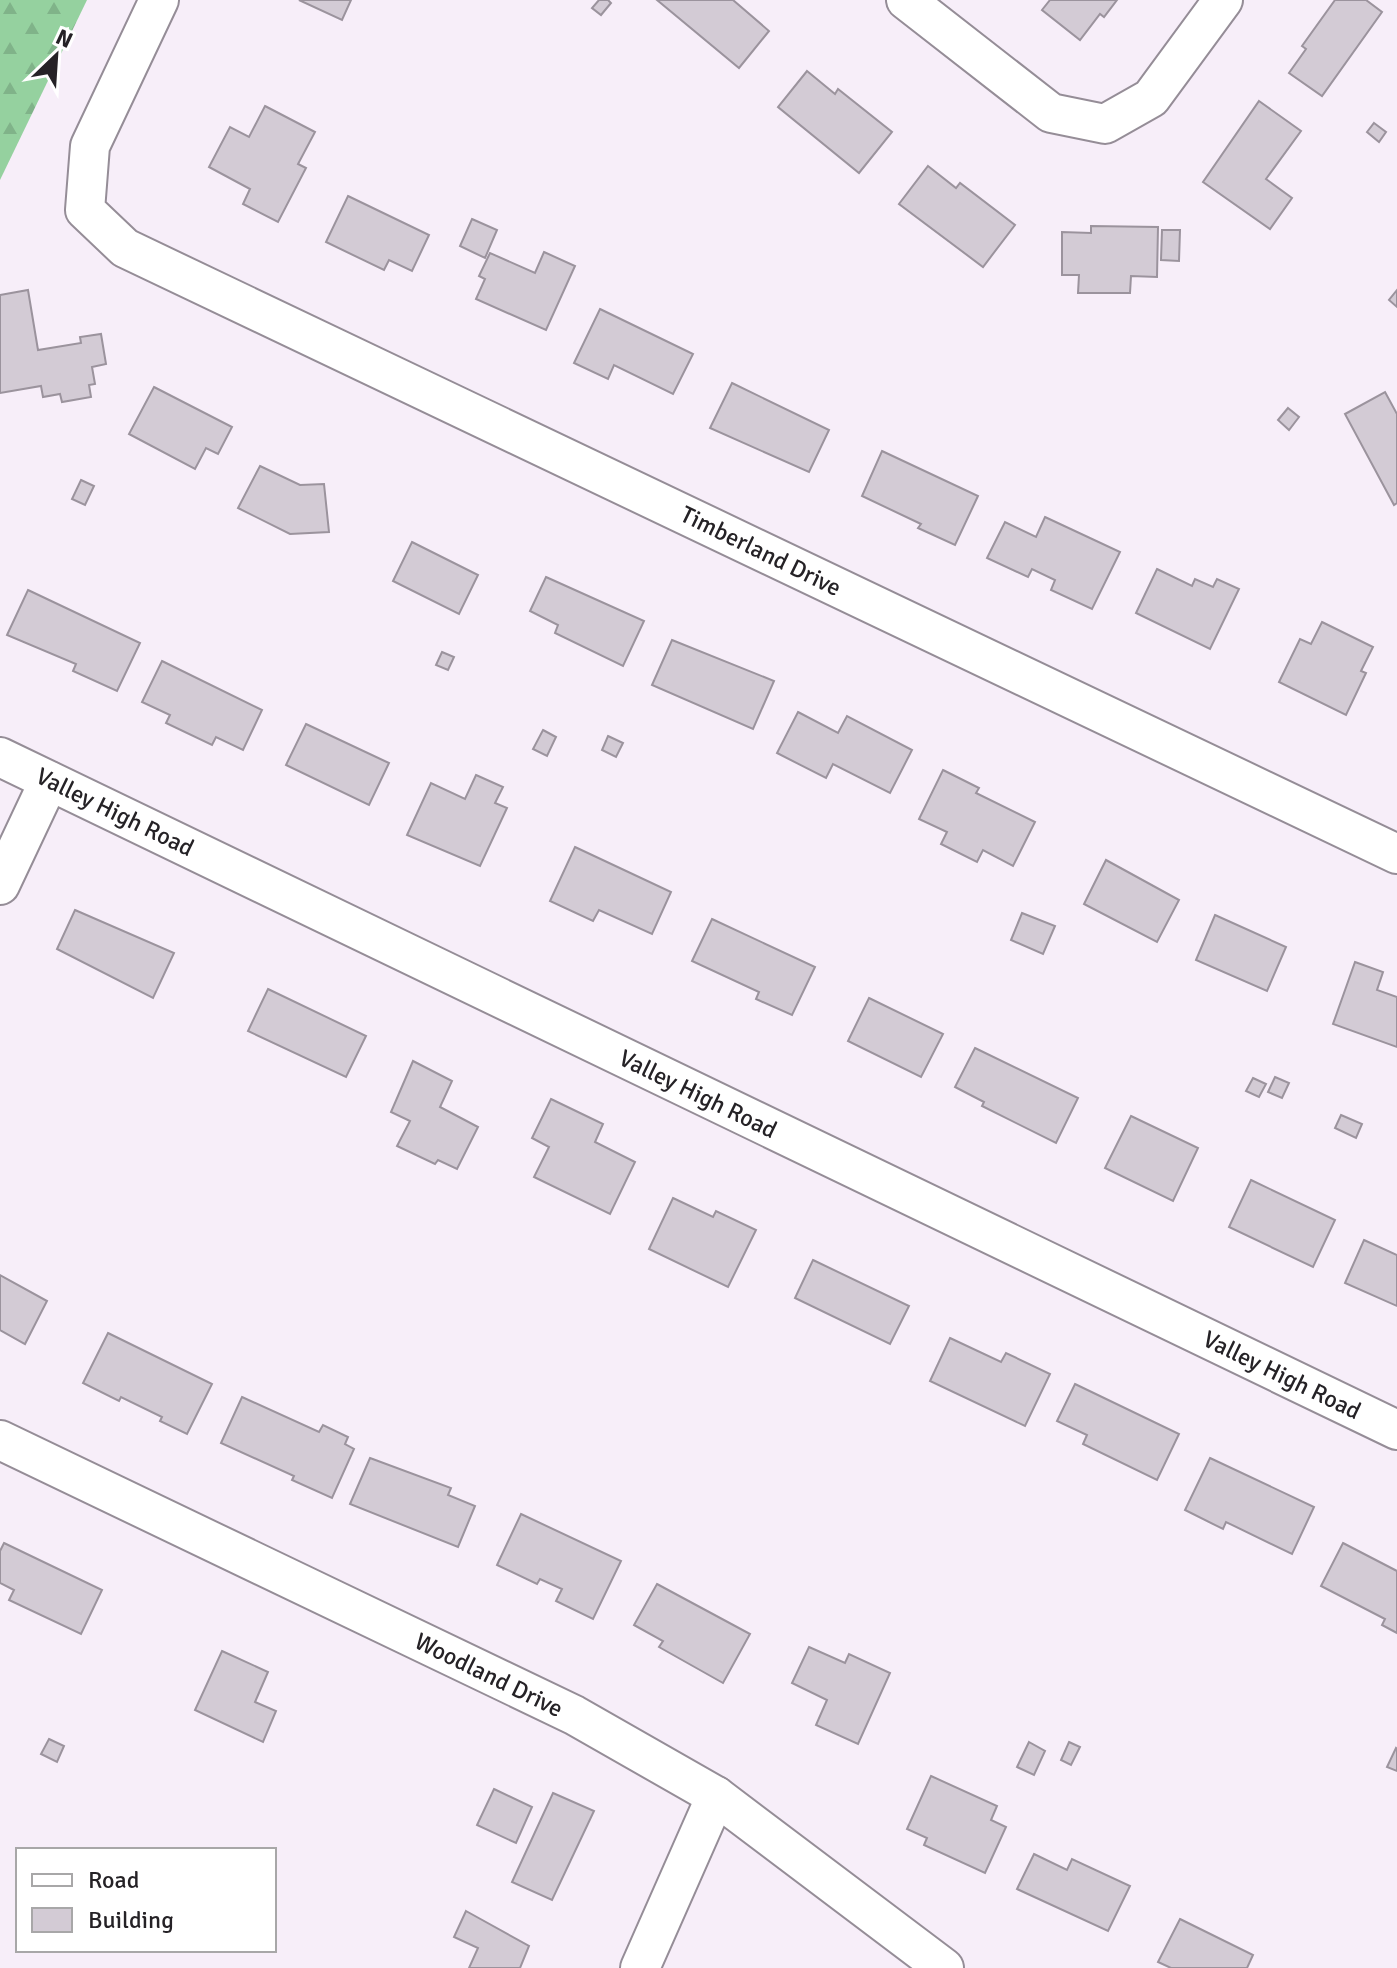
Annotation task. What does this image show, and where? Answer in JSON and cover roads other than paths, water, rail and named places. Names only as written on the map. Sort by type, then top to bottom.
[{"type":"street","name":"Timberland Drive","points":[[159,0],[90,146],[85,210],[125,248],[1397,854]]},
{"type":"street","points":[[906,0],[1051,113],[1105,124],[1151,98],[1223,0]]},
{"type":"street","name":"Valley High Road","points":[[0,757],[1397,1430]]},
{"type":"street","points":[[0,885],[49,781]]},
{"type":"street","name":"Woodland Drive","points":[[0,1440],[574,1715],[716,1796],[944,1968]]},
{"type":"street","points":[[640,1968],[716,1796]]}]
